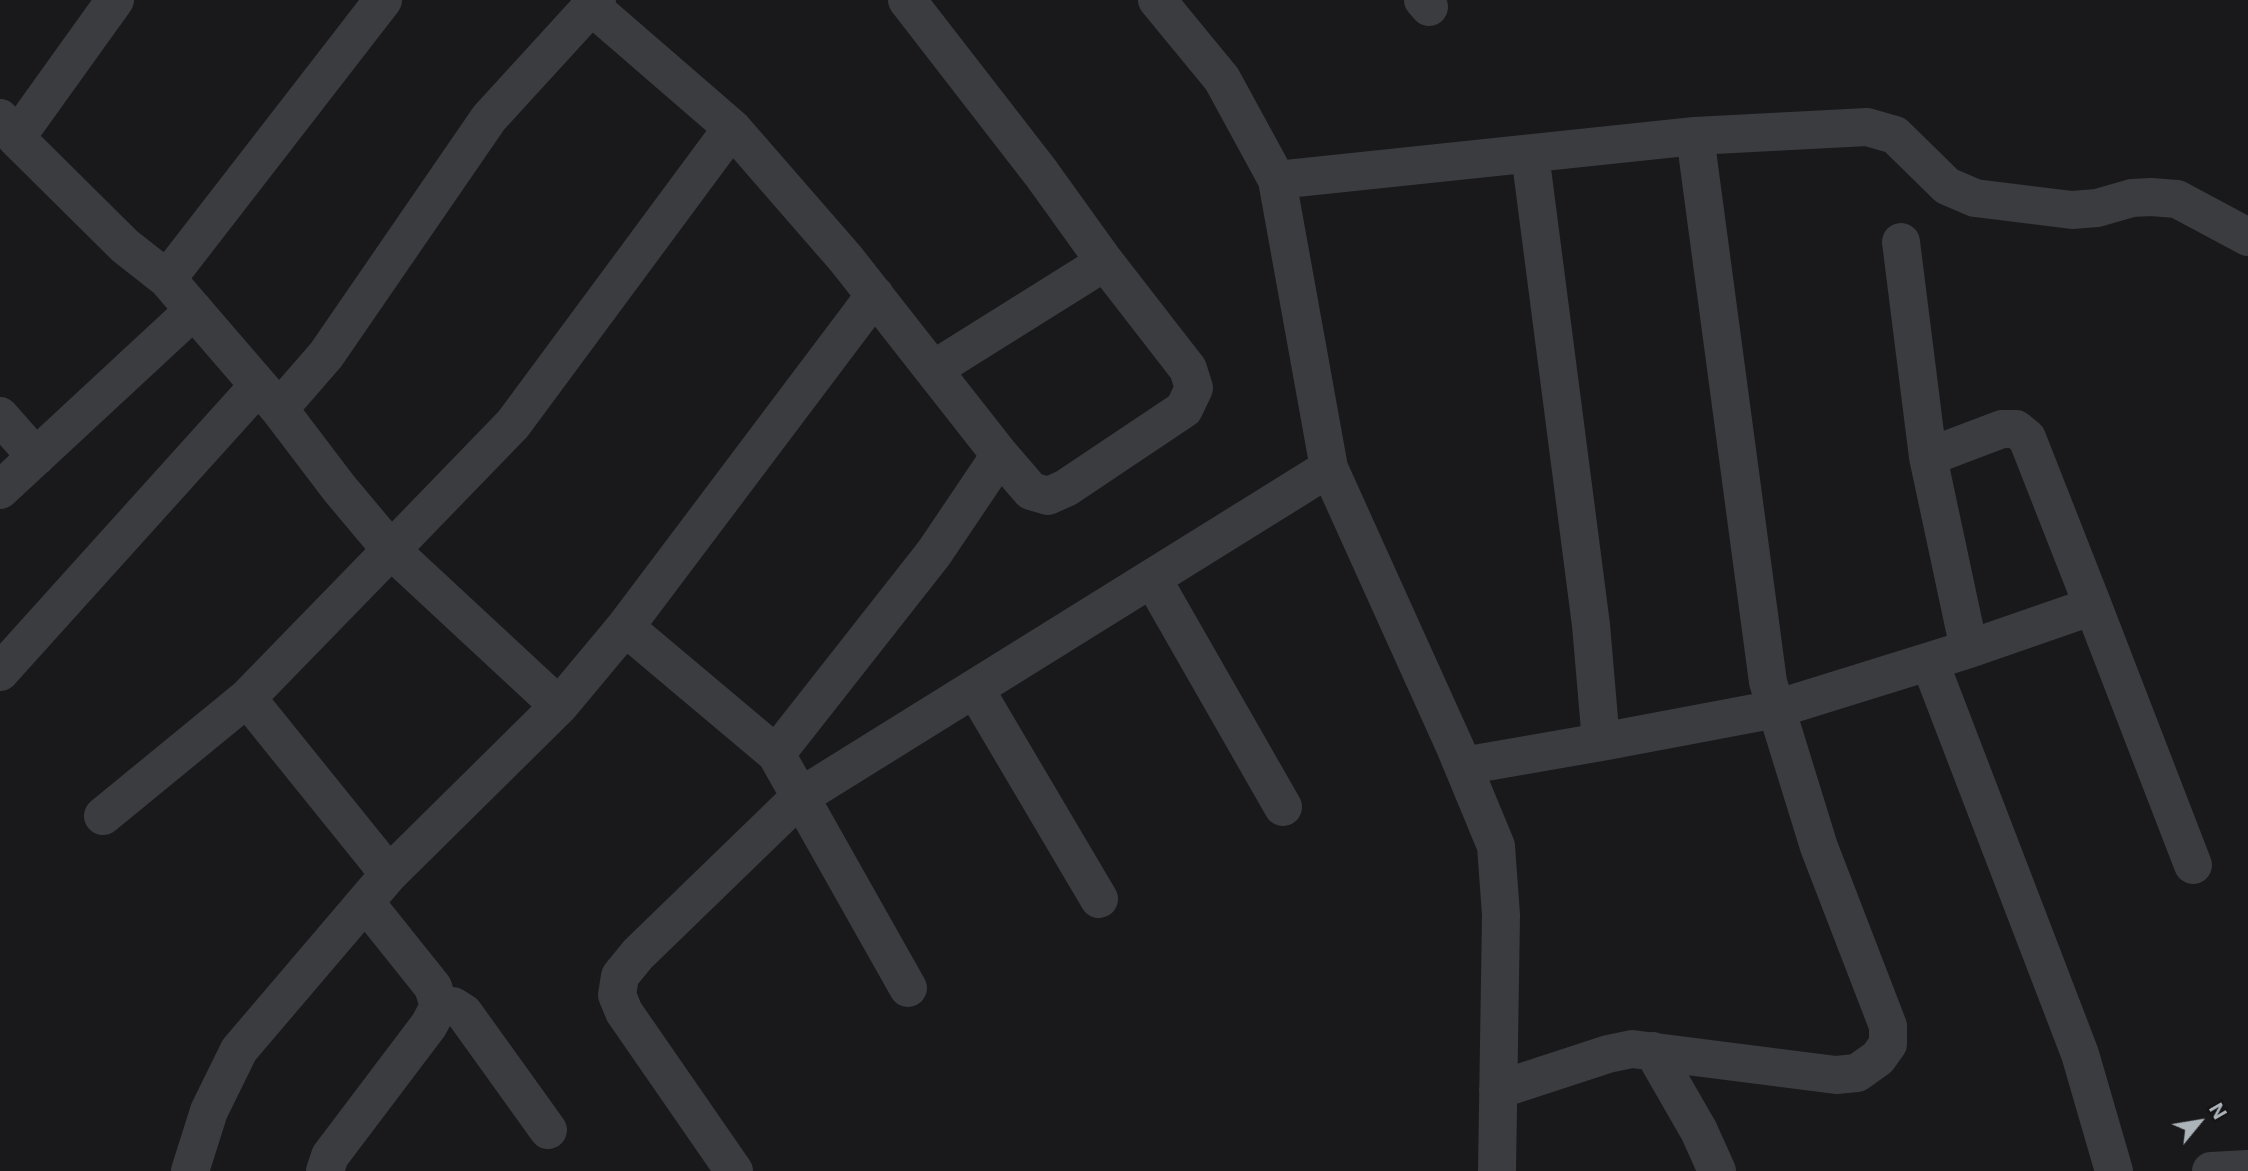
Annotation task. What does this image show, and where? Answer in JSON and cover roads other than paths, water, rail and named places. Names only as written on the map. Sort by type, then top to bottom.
[{"type":"street","points":[[115,0],[8,128],[125,246],[167,279],[391,550],[559,706]]},
{"type":"street","points":[[167,279],[383,0]]},
{"type":"street","points":[[0,672],[268,398],[326,355],[489,118],[594,3],[732,128],[875,295],[1000,456],[1031,491],[1048,496],[1066,488],[1184,409],[1194,388],[1188,369],[907,0]]},
{"type":"street","points":[[1157,0],[1222,79],[1277,180],[1329,468],[1463,766],[1496,846],[1502,915],[1497,1171]]},
{"type":"street","points":[[1277,180],[1695,136],[1867,127],[1895,135],[1947,186],[1975,198],[2072,211],[2097,208],[2132,198],[2177,200],[2248,237]]},
{"type":"street","points":[[103,816],[247,698],[513,424],[732,128]]},
{"type":"street","points":[[1498,1090],[1608,1054],[1632,1049],[1836,1075],[1857,1073],[1878,1058],[1888,1044],[1888,1026],[1819,847],[1768,682],[1695,136]]},
{"type":"street","points":[[1530,153],[1591,625],[1601,742]]},
{"type":"street","points":[[1901,242],[1928,457],[1969,649]]},
{"type":"street","points":[[934,369],[1105,262]]},
{"type":"street","points":[[190,1171],[209,1111],[239,1050],[377,888],[559,706],[625,627],[875,295]]},
{"type":"street","points":[[0,490],[194,310]]},
{"type":"street","points":[[0,416],[36,457]]},
{"type":"street","points":[[1928,457],[2002,429],[2017,429],[2027,438],[2193,865]]},
{"type":"street","points":[[776,754],[934,553],[1000,456]]},
{"type":"street","points":[[734,1171],[624,1012],[617,995],[620,976],[638,954],[800,797],[1329,468]]},
{"type":"street","points":[[1152,578],[1283,807]]},
{"type":"street","points":[[1463,766],[1776,709],[1930,663],[2093,606]]},
{"type":"street","points":[[625,627],[776,754],[908,988]]},
{"type":"street","points":[[1930,663],[2080,1054],[2115,1171]]},
{"type":"street","points":[[975,689],[1099,899]]},
{"type":"street","points":[[247,698],[377,888],[433,987],[439,1006],[429,1025],[330,1156],[325,1171]]},
{"type":"street","points":[[439,1006],[453,1006],[464,1013],[548,1130]]},
{"type":"street","points":[[1653,1051],[1699,1131],[1717,1171]]},
{"type":"street","points":[[2211,1171],[2248,1169]]}]
